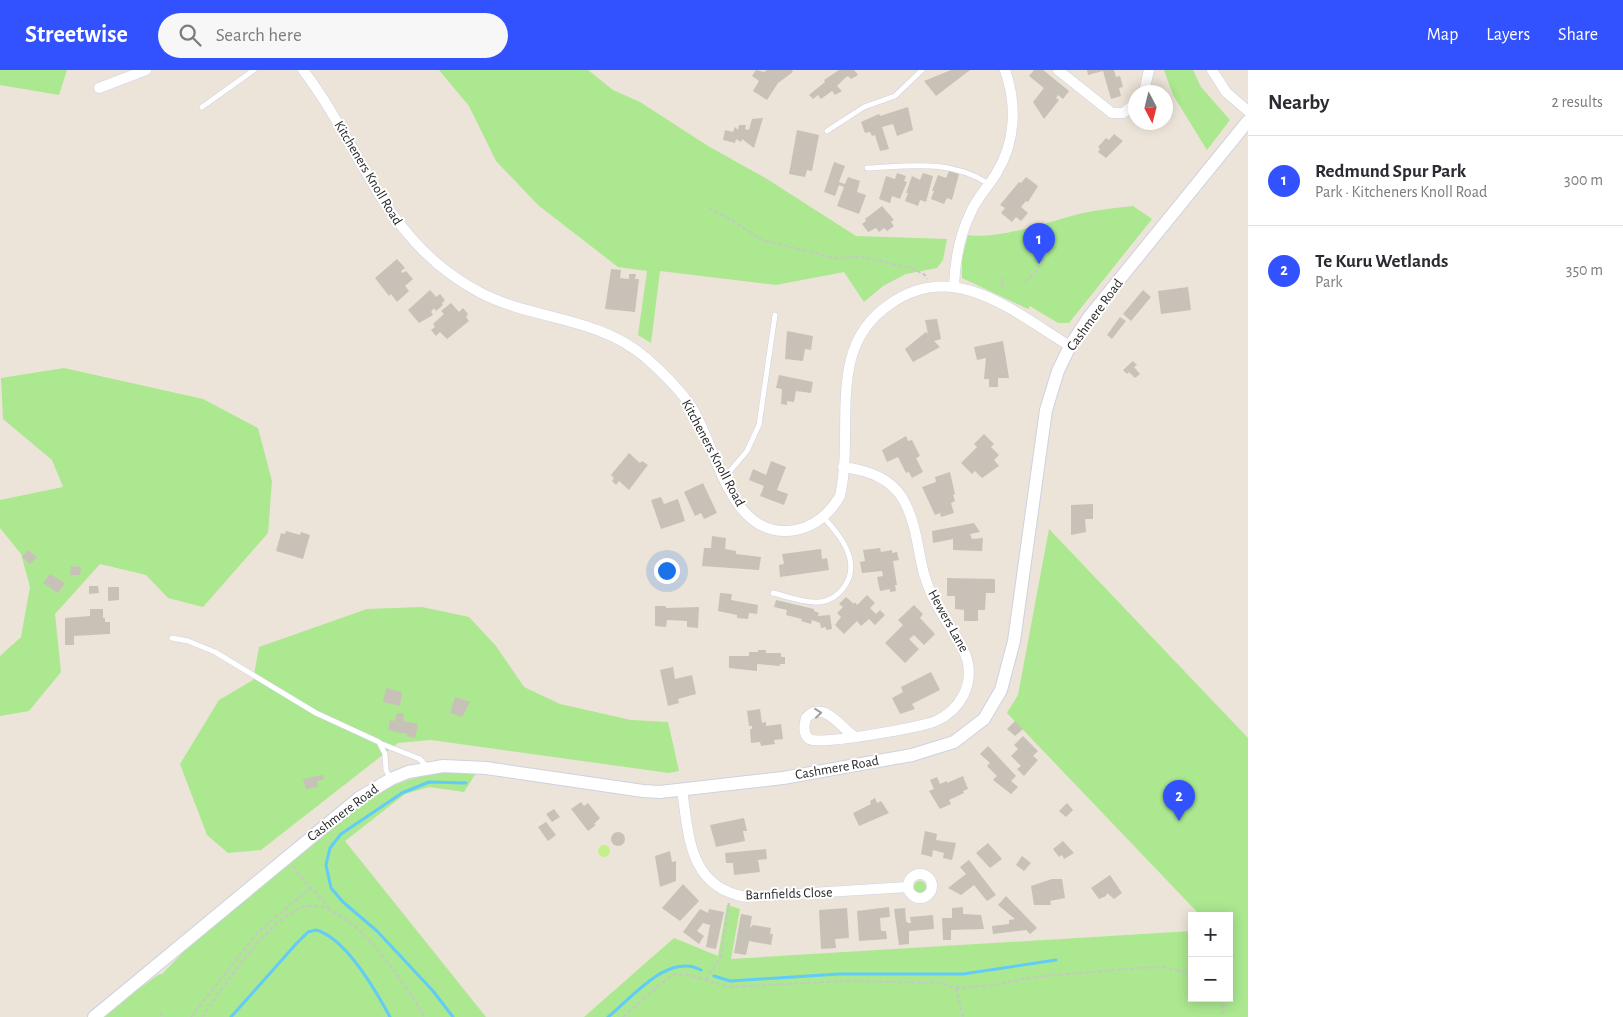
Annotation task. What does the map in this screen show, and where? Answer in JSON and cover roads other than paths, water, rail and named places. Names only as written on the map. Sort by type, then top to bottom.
[{"type":"street","points":[[99,88],[146,70]]},
{"type":"street","name":"Kitcheners Knoll Road","points":[[303,70],[321,94],[383,204],[423,253],[453,277],[482,294],[520,308],[571,320],[616,338],[644,356],[677,389],[692,409],[739,506],[760,526],[780,531],[792,530],[812,524],[823,517],[840,496],[849,370],[859,340],[867,326],[885,307],[908,294],[931,288],[954,286],[969,289],[995,300],[1070,346]]},
{"type":"street","points":[[954,286],[954,266],[960,239],[971,212],[1002,165],[1012,133],[1013,100],[1005,70]]},
{"type":"street","points":[[1058,70],[1112,113],[1123,113],[1128,109]]},
{"type":"street","points":[[1146,85],[1149,70]]},
{"type":"street","points":[[1212,70],[1220,86],[1248,111]]},
{"type":"street","name":"Cashmere Road","points":[[94,1017],[360,798],[391,779],[427,768],[459,766],[643,791],[682,790],[783,778],[912,755],[954,742],[984,720],[1001,690],[1009,666],[1042,430],[1054,384],[1070,346],[1089,317],[1248,121]]},
{"type":"street","name":"Hewers Lane","points":[[843,467],[874,473],[902,494],[914,522],[930,590],[941,613],[963,644],[969,666],[967,688],[955,708],[947,715],[922,726],[855,737],[815,742],[806,734],[806,718],[815,712],[827,712],[855,737]]},
{"type":"street","name":"Barnfields Close","points":[[682,790],[694,856],[705,875],[724,890],[746,897],[908,887]]},
{"type":"lane","points":[[202,106],[254,70]]},
{"type":"lane","points":[[828,131],[864,107],[895,96],[922,70]]},
{"type":"lane","points":[[867,168],[938,165],[953,167],[989,184]]},
{"type":"lane","points":[[725,477],[747,451],[759,425],[775,315]]},
{"type":"lane","points":[[773,593],[815,602],[834,597],[847,584],[851,563],[849,552],[839,534],[823,517]]},
{"type":"lane","points":[[172,638],[188,641],[215,652],[316,713],[382,744],[420,759],[427,768]]},
{"type":"lane","points":[[382,744],[386,754],[386,770],[391,779]]},
{"type":"waterway","points":[[453,1017],[433,991],[377,931],[343,902],[331,888],[326,865],[330,848],[341,834],[402,793],[429,782],[466,783]]},
{"type":"waterway","points":[[231,1017],[296,944],[308,932],[316,930],[327,935],[349,954],[368,980],[390,1017]]},
{"type":"waterway","points":[[714,976],[730,981],[839,974],[963,974],[1056,960]]},
{"type":"waterway","points":[[608,1017],[639,989],[663,972],[676,967],[689,966],[701,970]]},
{"type":"place","name":"Redmund Spur Park","points":[[1039,264]]},
{"type":"place","name":"Te Kuru Wetlands","points":[[1179,821]]}]
